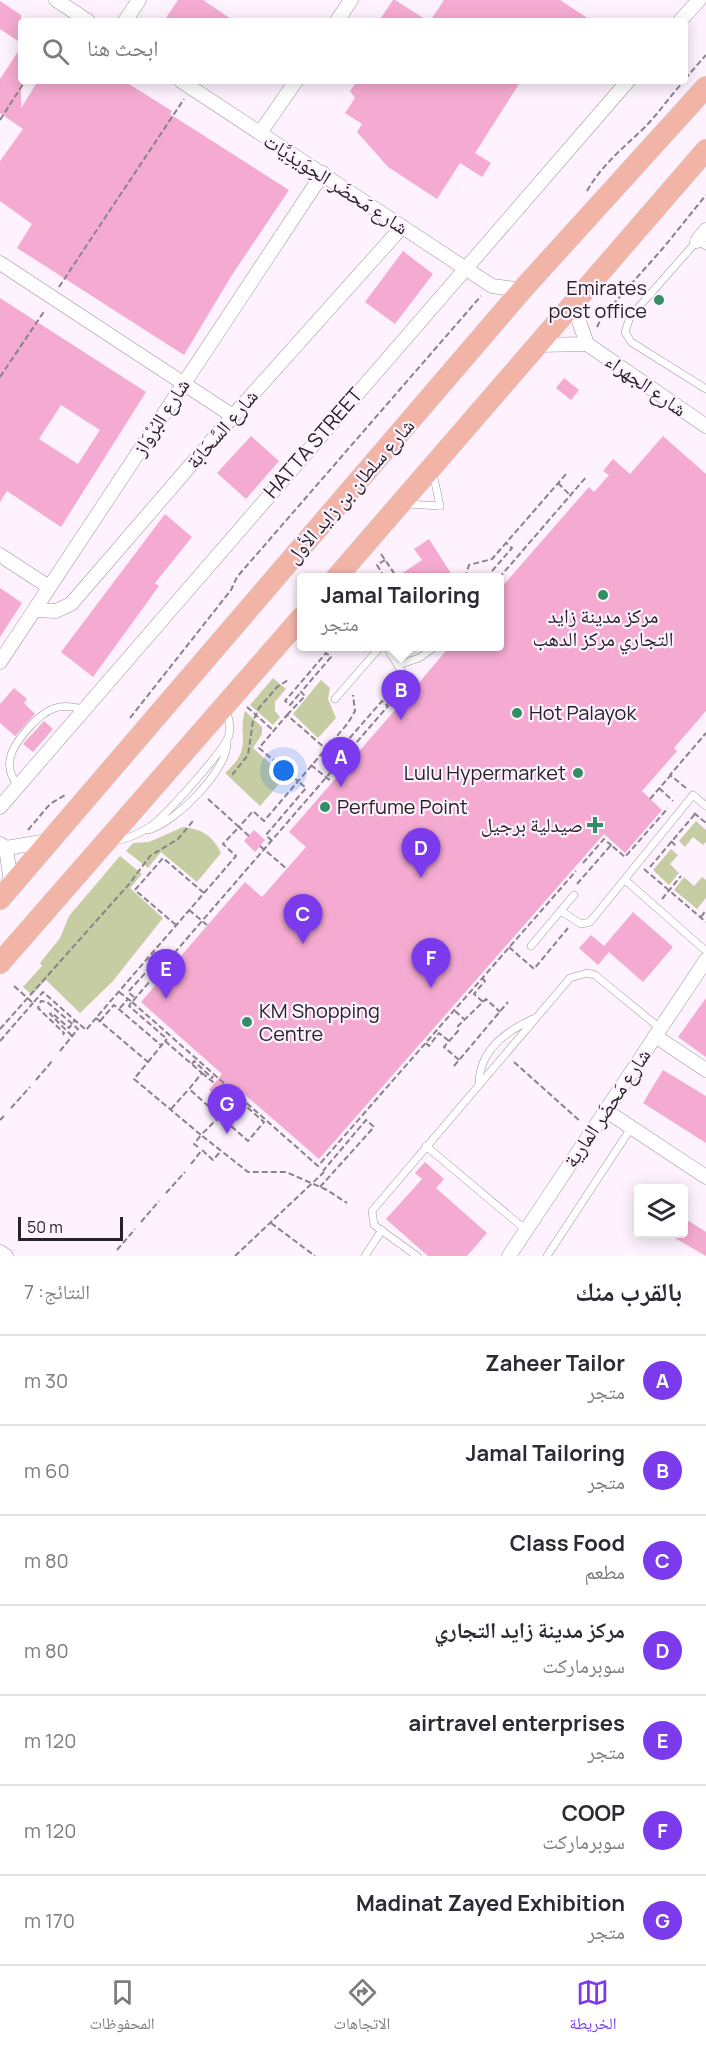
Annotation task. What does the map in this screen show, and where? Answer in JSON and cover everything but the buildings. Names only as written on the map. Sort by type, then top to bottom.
[{"type":"main road","name":"شارع سلطان بن زايد الأول","points":[[4,894],[522,290],[706,87]]},
{"type":"main road","points":[[344,573],[433,466],[706,150]]},
{"type":"main road","points":[[0,963],[297,623]]},
{"type":"street","points":[[56,0],[83,18]]},
{"type":"street","points":[[127,18],[139,0]]},
{"type":"street","points":[[339,18],[351,0]]},
{"type":"street","points":[[683,18],[699,0]]},
{"type":"street","name":"شارع مَحضَر الحِوَيذِيَّات","points":[[186,84],[465,268],[489,290],[505,310]]},
{"type":"street","points":[[260,133],[294,84]]},
{"type":"street","name":"HATTA STREET","points":[[0,807],[625,84]]},
{"type":"street","name":"شارع البُرْوَاز","points":[[0,662],[323,174]]},
{"type":"street","name":"شارع السَّحَابَة","points":[[34,610],[56,611],[71,604],[233,416],[402,227]]},
{"type":"street","points":[[0,262],[233,416]]},
{"type":"street","name":"شارع مَحضَر الحِوَيذِيَّات","points":[[489,290],[522,290]]},
{"type":"street","name":"شارع الجهراء","points":[[573,304],[590,340],[706,426]]},
{"type":"street","name":"شارع الجهراء","points":[[538,345],[590,340]]},
{"type":"street","points":[[0,555],[49,587]]},
{"type":"street","points":[[4,894],[10,875],[3,846],[50,841]]},
{"type":"street","name":"شارع مَحضَر المارية","points":[[509,1256],[706,960]]},
{"type":"street","points":[[658,1032],[706,1070]]},
{"type":"street","points":[[605,1110],[706,1177]]},
{"type":"street","points":[[0,1252],[6,1256]]},
{"type":"lane","points":[[703,239],[630,317],[625,332],[631,342],[706,389]]},
{"type":"lane","points":[[399,506],[424,503],[441,506],[433,466]]},
{"type":"lane","points":[[335,699],[377,651]]},
{"type":"lane","points":[[389,651],[413,690]]},
{"type":"lane","points":[[398,665],[419,658],[429,651]]},
{"type":"lane","points":[[18,786],[12,778],[10,759],[13,749],[32,725],[39,717],[55,708],[64,706],[83,709]]},
{"type":"lane","points":[[107,842],[131,837],[158,827],[172,819],[199,791],[224,760],[230,725],[224,707]]},
{"type":"lane","points":[[143,831],[162,816],[227,740]]},
{"type":"lane","points":[[561,911],[574,921],[586,924],[625,880],[693,795],[706,806]]},
{"type":"lane","points":[[625,880],[706,951]]},
{"type":"lane","points":[[531,946],[574,896]]},
{"type":"lane","points":[[417,1256],[372,1221],[372,1211],[570,978],[586,973],[602,980],[658,1032]]},
{"type":"lane","points":[[479,1084],[486,1058],[504,1035],[536,1018]]},
{"type":"lane","points":[[547,1256],[631,1128]]},
{"type":"lane","points":[[426,1146],[526,1230]]},
{"type":"lane","points":[[365,1256],[382,1230]]},
{"type":"path","points":[[688,75],[706,55]]},
{"type":"path","points":[[0,120],[23,84]]},
{"type":"path","points":[[0,377],[53,297],[186,84]]},
{"type":"path","points":[[583,197],[594,178],[629,140],[643,129],[681,84]]},
{"type":"path","points":[[590,340],[602,317],[706,195]]},
{"type":"path","points":[[127,724],[139,704],[231,590],[237,577],[480,297],[489,290]]},
{"type":"path","points":[[467,573],[469,565],[488,562],[567,473]]},
{"type":"path","points":[[503,573],[586,476]]},
{"type":"path","points":[[558,483],[570,495]]},
{"type":"path","points":[[490,573],[512,548],[506,543]]},
{"type":"path","points":[[382,573],[377,566],[385,560]]},
{"type":"path","points":[[391,569],[394,573]]},
{"type":"path","points":[[326,653],[331,657],[301,692],[290,705],[285,701],[326,653]]},
{"type":"path","points":[[232,775],[248,755],[256,715],[267,696],[288,680]]},
{"type":"path","points":[[0,1041],[44,992],[86,1030],[236,856],[223,844],[253,811],[264,821],[348,723],[355,711],[354,697],[347,685]]},
{"type":"path","points":[[271,840],[266,835],[306,788],[259,748],[305,696],[301,692]]},
{"type":"path","points":[[287,715],[334,756],[382,701],[388,706],[129,1006],[167,1039],[134,1079],[248,1172],[279,1170],[320,1186],[347,1203]]},
{"type":"path","points":[[245,705],[274,730]]},
{"type":"path","points":[[650,799],[706,733]]},
{"type":"path","points":[[311,765],[332,782]]},
{"type":"path","points":[[670,775],[693,795]]},
{"type":"path","points":[[583,864],[604,839],[625,857],[674,801],[659,788]]},
{"type":"path","points":[[199,791],[249,836]]},
{"type":"path","points":[[27,831],[50,804],[68,793]]},
{"type":"path","points":[[684,806],[706,823]]},
{"type":"path","points":[[646,871],[694,814]]},
{"type":"path","points":[[0,1029],[130,883],[150,856],[178,839],[194,821]]},
{"type":"path","points":[[574,896],[579,889],[575,886],[612,844]]},
{"type":"path","points":[[260,846],[287,869]]},
{"type":"path","points":[[176,925],[135,890],[163,858],[204,893]]},
{"type":"path","points":[[638,864],[706,922]]},
{"type":"path","points":[[318,1166],[576,871]]},
{"type":"path","points":[[655,906],[681,876]]},
{"type":"path","points":[[189,910],[207,925]]},
{"type":"path","points":[[701,917],[706,910]]},
{"type":"path","points":[[135,998],[128,992],[159,958],[153,952]]},
{"type":"path","points":[[482,978],[485,981],[474,994],[483,1002]]},
{"type":"path","points":[[14,986],[33,1003]]},
{"type":"path","points":[[119,992],[329,1177]]},
{"type":"path","points":[[119,1009],[128,999]]},
{"type":"path","points":[[459,1060],[444,1047],[464,1019],[486,999],[500,1012]]},
{"type":"path","points":[[60,1051],[78,1029],[47,1002],[39,1003],[38,1008],[64,1033],[63,1035]]},
{"type":"path","points":[[454,1066],[508,1002]]},
{"type":"path","points":[[100,1021],[114,1005],[162,1046]]},
{"type":"path","points":[[454,1011],[464,1019]]},
{"type":"path","points":[[72,1036],[50,1014],[52,1013],[69,1028],[75,1020]]},
{"type":"path","points":[[96,1018],[148,1062]]},
{"type":"path","points":[[425,1043],[429,1046],[439,1033],[449,1041]]},
{"type":"path","points":[[165,1041],[214,1083]]},
{"type":"path","points":[[506,1053],[534,1083],[591,1130]]},
{"type":"path","points":[[36,1080],[53,1060]]},
{"type":"path","points":[[192,1064],[194,1061],[212,1078],[214,1075]]},
{"type":"path","points":[[171,1110],[202,1073]]},
{"type":"path","points":[[10,1108],[30,1087]]},
{"type":"path","points":[[189,1089],[248,1141],[264,1122],[233,1095],[234,1093]]},
{"type":"path","points":[[198,1147],[194,1144],[201,1135],[222,1117],[235,1101],[228,1095]]},
{"type":"path","points":[[0,1120],[4,1116]]},
{"type":"path","points":[[235,1256],[314,1184],[366,1120],[374,1127],[320,1186]]},
{"type":"path","points":[[191,1164],[202,1150],[213,1160],[220,1151]]},
{"type":"path","points":[[166,1193],[184,1172]]},
{"type":"path","points":[[141,1222],[159,1201]]},
{"type":"path","points":[[271,1223],[315,1256]]},
{"type":"path","points":[[117,1250],[135,1229]]},
{"type":"green space","points":[[273,678],[286,689],[275,702],[275,711],[280,717],[273,725],[250,705]]},
{"type":"green space","points":[[321,680],[330,688],[328,699],[336,718],[318,738],[293,714]]},
{"type":"green space","points":[[245,711],[262,727],[262,734],[253,748],[285,777],[260,806],[225,773],[234,764],[242,749]]},
{"type":"green space","points":[[696,821],[706,830],[706,842],[703,845],[693,837],[685,847],[679,841]]},
{"type":"green space","points":[[183,827],[206,834],[221,853],[197,882],[161,852],[148,868],[126,851],[133,843],[149,842]]},
{"type":"green space","points":[[671,849],[678,855],[670,864],[679,873],[669,885],[653,870]]},
{"type":"green space","points":[[120,856],[142,874],[130,888],[163,918],[113,981],[80,1013],[46,980],[32,995],[23,987],[42,966],[40,963],[60,938],[69,916]]},
{"type":"green space","points":[[684,877],[694,886],[702,877],[706,880],[706,898],[697,909],[674,890]]},
{"type":"place","name":"Emirates post office","points":[[659,300]]},
{"type":"place","name":"مركز مدينة زايد التجاري مركز الدهب","points":[[603,595]]},
{"type":"place","name":"Hot Palayok","points":[[517,713]]},
{"type":"place","name":"Jamal Tailoring","points":[[401,720]]},
{"type":"place","name":"Lulu Hypermarket","points":[[578,773]]},
{"type":"place","name":"Zaheer Tailor","points":[[341,787]]},
{"type":"place","name":"Perfume Point","points":[[325,807]]},
{"type":"place","name":"صيدلية برجيل","points":[[595,825]]},
{"type":"place","name":"مركز مدينة زايد التجاري","points":[[421,878]]},
{"type":"place","name":"Class Food","points":[[303,944]]},
{"type":"place","name":"COOP","points":[[431,988]]},
{"type":"place","name":"airtravel enterprises","points":[[166,999]]},
{"type":"place","name":"KM Shopping Centre","points":[[247,1022]]},
{"type":"place","name":"Madinat Zayed Exhibition","points":[[227,1134]]}]
